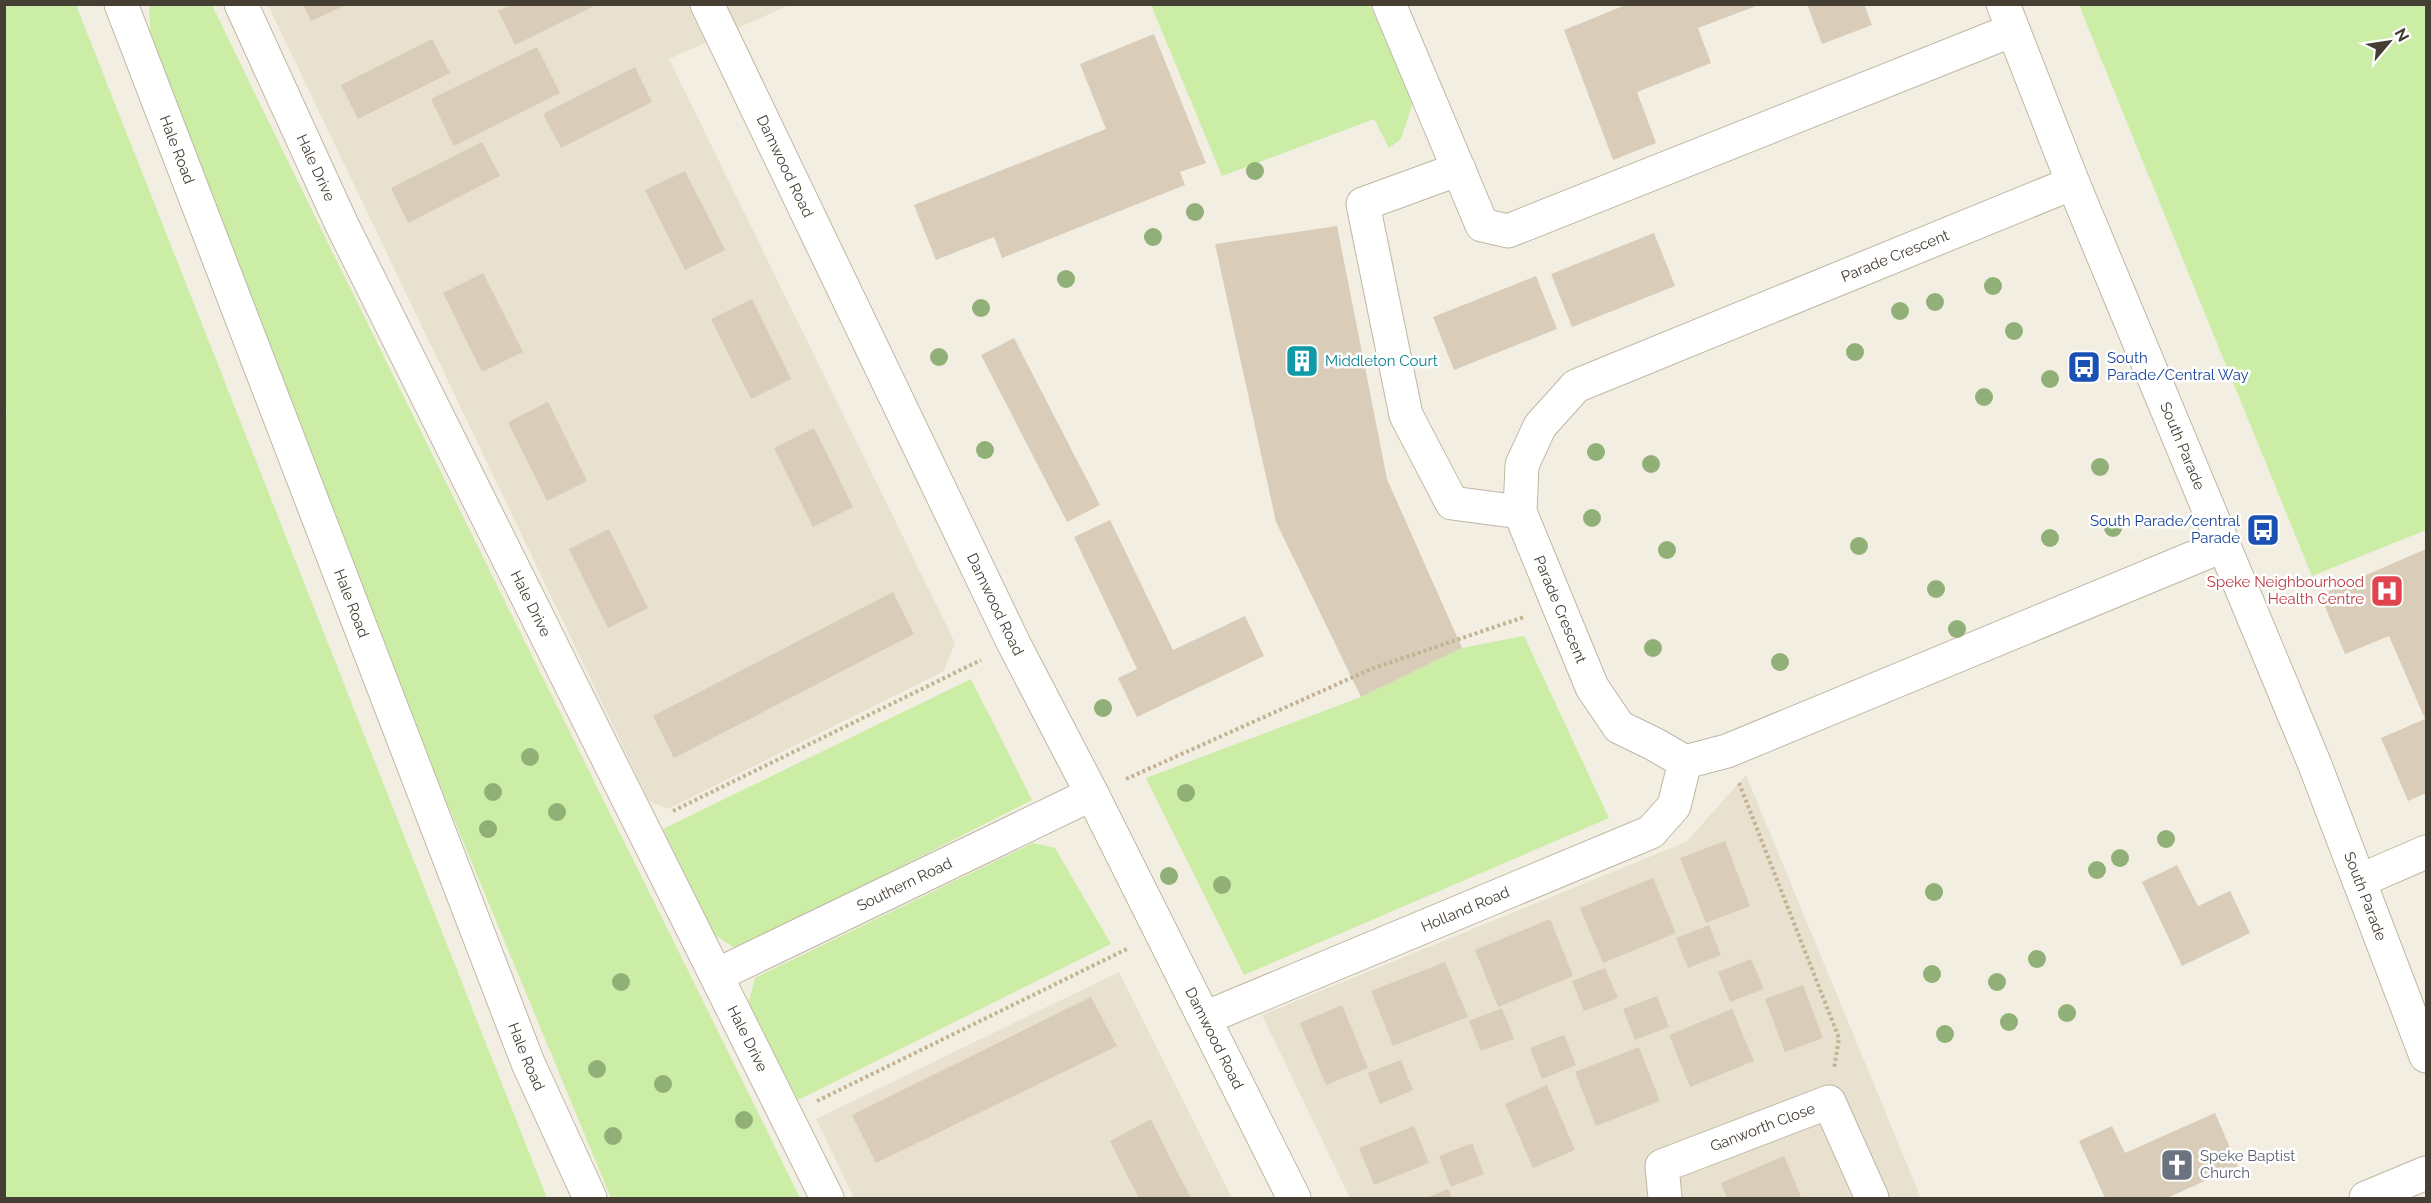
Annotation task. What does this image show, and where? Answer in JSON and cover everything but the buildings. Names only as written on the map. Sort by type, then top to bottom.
[{"type":"street","name":"Hale Road","points":[[121,4],[528,1063],[590,1198]]},
{"type":"street","name":"Hale Drive","points":[[241,4],[342,225],[827,1198]]},
{"type":"street","points":[[1389,4],[1482,225],[1508,231],[2008,17]]},
{"type":"street","name":"Damwood Road","points":[[717,7],[1014,644],[1162,932],[1294,1198]]},
{"type":"street","name":"South Parade","points":[[2008,17],[2073,183],[2314,765],[2427,1056]]},
{"type":"street","points":[[1459,170],[1363,204],[1406,415],[1452,503],[1520,512]]},
{"type":"street","name":"Parade Crescent","points":[[1685,762],[1619,727],[1592,687],[1520,512],[1522,465],[1540,426],[1576,386],[2073,183]]},
{"type":"street","points":[[1685,762],[1726,751],[2223,546]]},
{"type":"street","name":"Holland Road","points":[[1205,1018],[1651,832],[1674,806],[1685,762]]},
{"type":"street","name":"Southern Road","points":[[717,975],[1092,794]]},
{"type":"street","points":[[2359,881],[2427,852]]},
{"type":"street","name":"Ganworth Close","points":[[1665,1198],[1662,1166],[1829,1102],[1872,1198]]},
{"type":"street","points":[[2366,1198],[2427,1173]]},
{"type":"path","points":[[1092,794],[1371,669],[1558,606]]},
{"type":"path","points":[[642,826],[1014,644]]},
{"type":"path","points":[[1726,751],[1839,1038],[1829,1102]]},
{"type":"path","points":[[786,1116],[1162,932]]},
{"type":"shaded area","points":[[268,5],[789,5],[669,59],[955,643],[944,671],[668,809],[649,801]]},
{"type":"shaded area","points":[[1746,775],[1921,1198],[1350,1198],[1262,1015],[1686,842]]},
{"type":"shaded area","points":[[1119,972],[1232,1198],[854,1198],[816,1119]]},
{"type":"green space","points":[[5,4],[76,5],[547,1198],[5,1198],[4,417],[7,415],[4,410]]},
{"type":"green space","points":[[149,5],[212,5],[800,1198],[611,1198],[382,646],[151,48]]},
{"type":"green space","points":[[1151,5],[1370,5],[1413,102],[1401,139],[1389,148],[1374,119],[1222,176]]},
{"type":"green space","points":[[2079,5],[2426,5],[2426,530],[2312,576]]},
{"type":"green space","points":[[1524,636],[1609,818],[1244,975],[1146,778],[1361,697],[1462,648]]},
{"type":"green space","points":[[971,679],[1032,800],[737,950],[714,934],[663,829]]},
{"type":"green space","points":[[1033,843],[1055,848],[1111,944],[798,1100],[748,1004],[755,978]]},
{"type":"place","name":"Middleton Court","points":[[1302,361]]},
{"type":"place","name":"South Parade/Central Way","points":[[2084,367]]},
{"type":"place","name":"South Parade/central Parade","points":[[2263,530]]},
{"type":"place","name":"Speke Neighbourhood Health Centre","points":[[2387,591]]},
{"type":"place","name":"Speke Baptist Church","points":[[2177,1165]]}]
